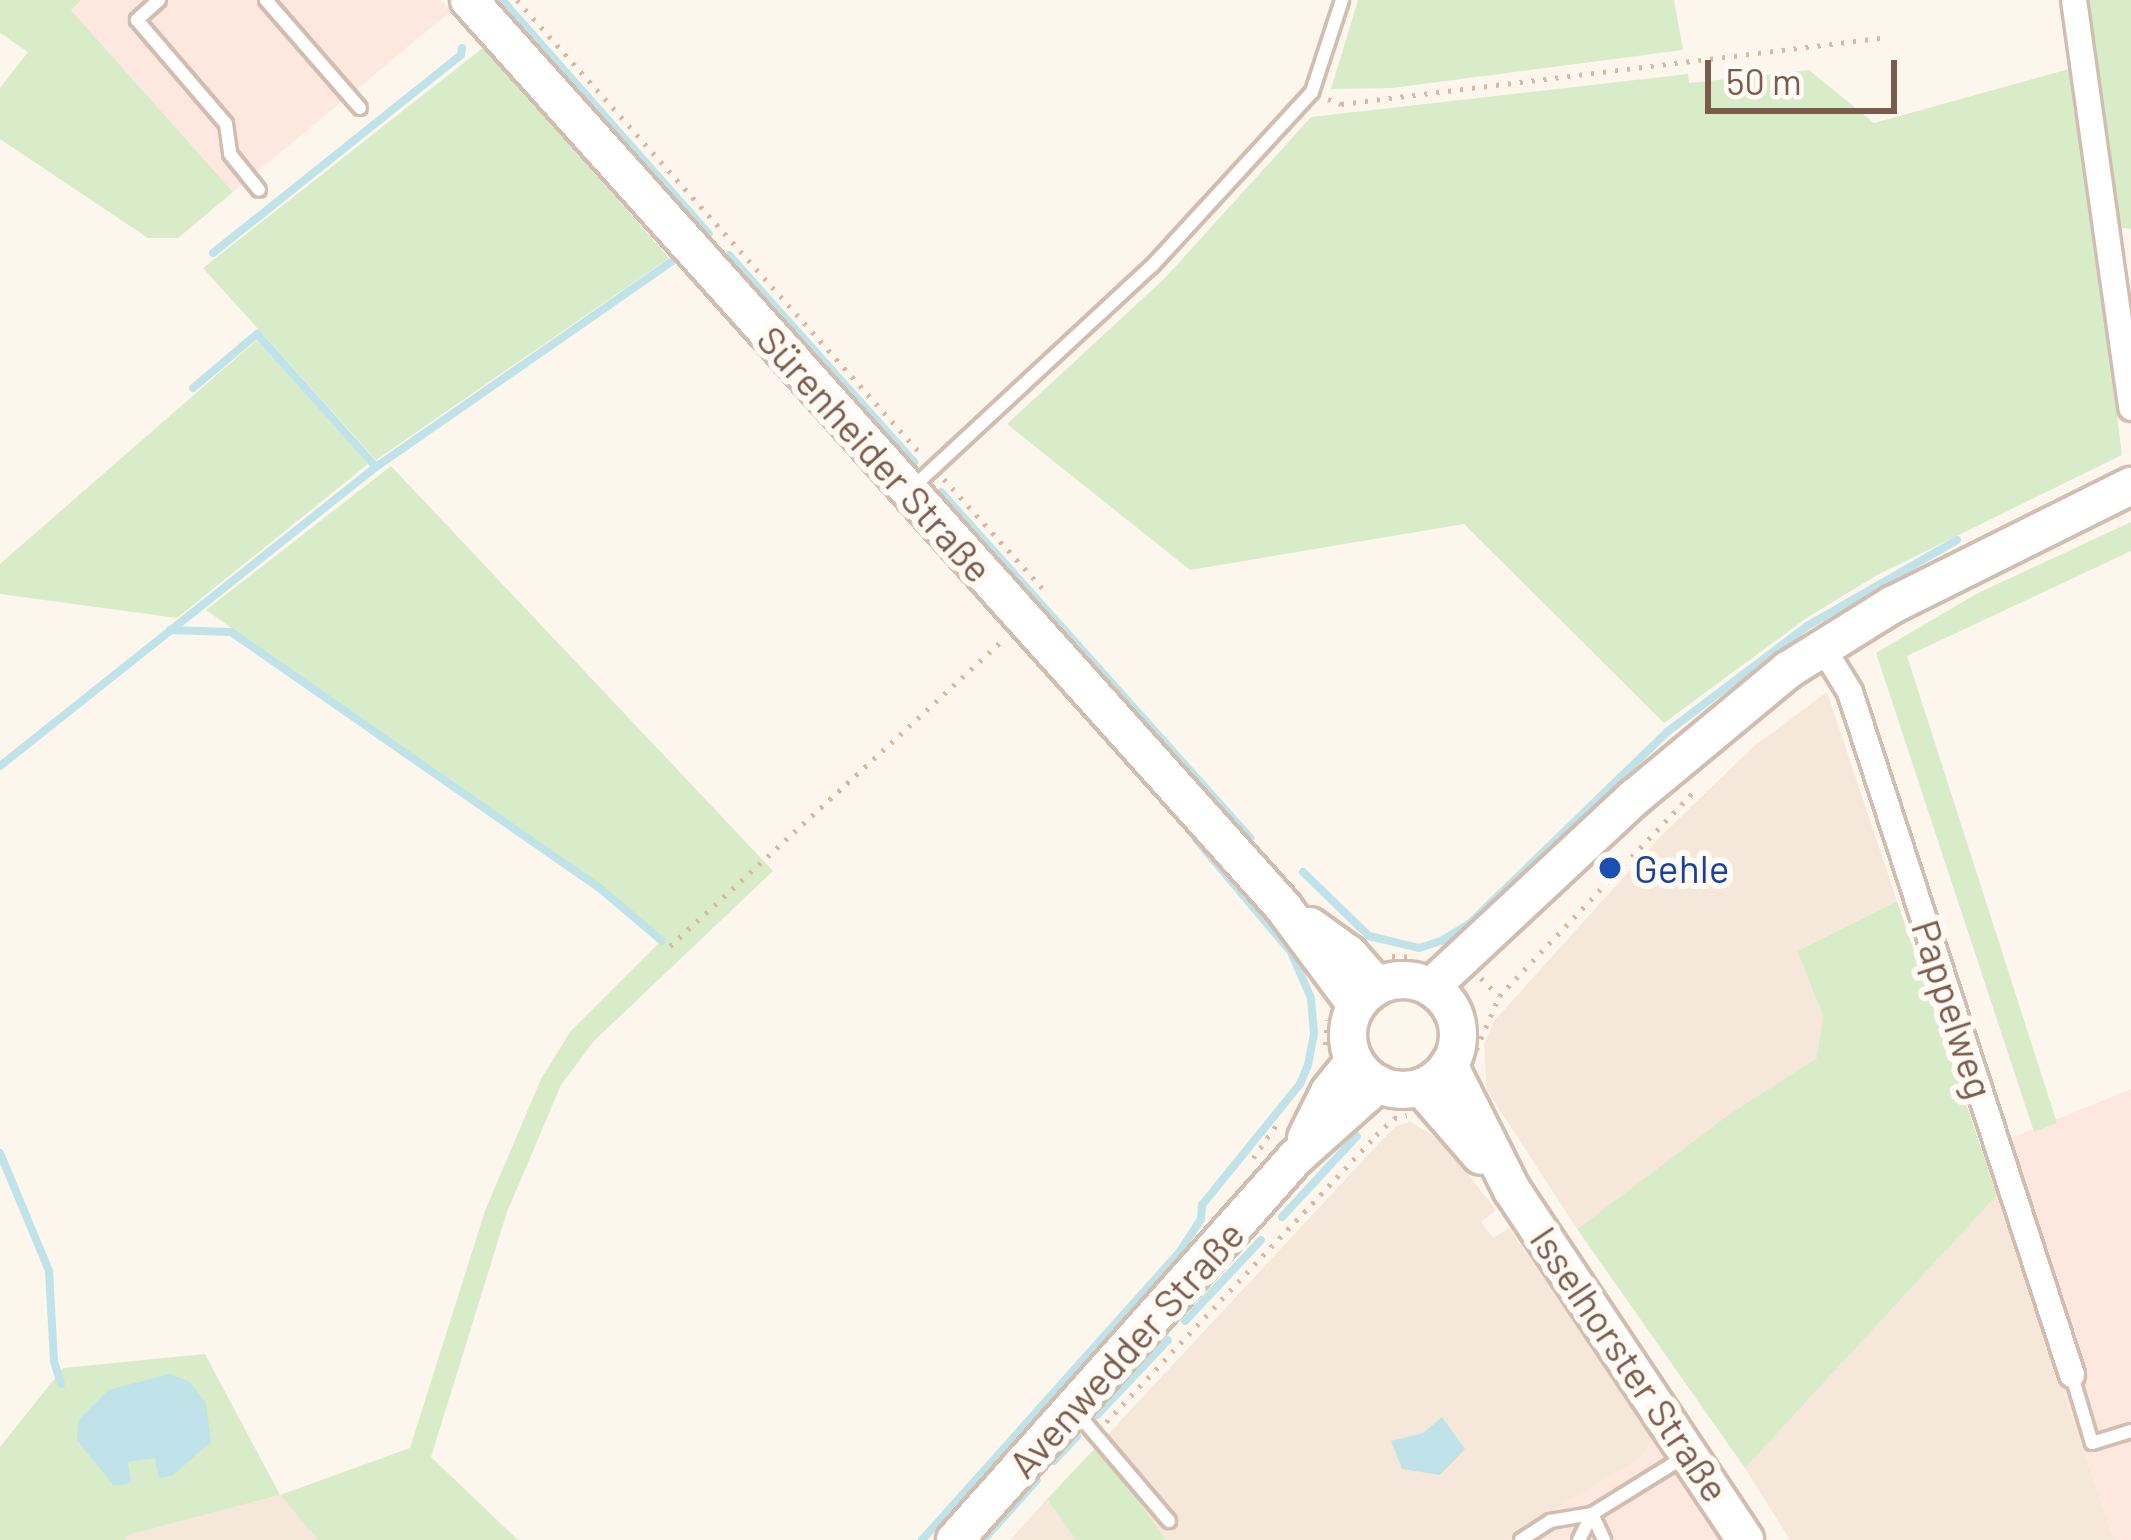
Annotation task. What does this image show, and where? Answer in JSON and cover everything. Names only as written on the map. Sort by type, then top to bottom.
[{"type":"street","name":"Sürenheider Straße","points":[[469,0],[921,480],[1024,621],[1283,907],[1349,954],[1360,989]]},
{"type":"street","points":[[2074,0],[2131,408]]},
{"type":"street","points":[[1438,985],[1458,1029],[1442,1081],[1399,1090],[1352,1068],[1348,1023],[1360,989],[1395,980],[1438,985],[1730,713],[1823,648],[1945,576],[2131,486]]},
{"type":"street","name":"Pappelweg","points":[[1823,648],[1850,692],[2072,1375]]},
{"type":"street","name":"Avenwedder Straße","points":[[955,1540],[1085,1420],[1296,1157],[1352,1068]]},
{"type":"street","name":"Isselhorster Straße","points":[[1442,1081],[1692,1452],[1745,1540]]},
{"type":"lane","points":[[159,0],[137,20],[226,124],[230,154],[259,190]]},
{"type":"lane","points":[[266,0],[359,108]]},
{"type":"lane","points":[[921,480],[1152,266],[1312,92],[1342,0]]},
{"type":"lane","points":[[2072,1375],[2092,1443],[2131,1431]]},
{"type":"lane","points":[[1085,1420],[1169,1522]]},
{"type":"lane","points":[[1521,1540],[1550,1521],[1592,1514],[1692,1452]]},
{"type":"lane","points":[[1579,1540],[1592,1514]]},
{"type":"lane","points":[[1592,1514],[1604,1540]]},
{"type":"path","points":[[518,0],[921,480]]},
{"type":"path","points":[[1312,92],[1341,104],[1888,37]]},
{"type":"path","points":[[670,946],[1024,621]]},
{"type":"path","points":[[1085,1420],[1394,1118],[1442,1081],[1499,996],[1700,785]]},
{"type":"path","points":[[1352,1068],[1360,989],[1438,985]]},
{"type":"shaded area","points":[[81,0],[441,0],[451,11],[233,192],[70,9]]},
{"type":"shaded area","points":[[1827,692],[1897,901],[1797,951],[1823,1016],[1818,1058],[1731,1113],[1577,1229],[1487,1090],[1484,1044],[1494,1021],[1657,840],[1753,747]]},
{"type":"shaded area","points":[[2131,1089],[2131,1540],[2114,1540],[1982,1150]]},
{"type":"shaded area","points":[[1410,1122],[1442,1141],[1496,1210],[1481,1222],[1493,1238],[1509,1228],[1653,1435],[1643,1457],[1504,1540],[1166,1540],[1099,1444],[1382,1140],[1396,1126]]},
{"type":"shaded area","points":[[1997,1195],[2114,1540],[1790,1540],[1745,1468]]},
{"type":"shaded area","points":[[1653,1435],[1721,1540],[1504,1540],[1643,1457]]},
{"type":"shaded area","points":[[280,1495],[318,1540],[126,1540],[128,1535]]},
{"type":"shaded area","points":[[1047,1499],[1076,1540],[1010,1540]]},
{"type":"green space","points":[[0,0],[81,0],[71,10],[233,192],[178,238],[148,238],[0,139],[0,88],[28,52],[0,33]]},
{"type":"green space","points":[[1358,0],[1674,0],[1683,50],[1392,88],[1331,89]]},
{"type":"green space","points":[[2081,0],[2131,0],[2131,229],[2115,227]]},
{"type":"green space","points":[[484,47],[669,258],[376,460],[203,268]]},
{"type":"green space","points":[[2073,68],[2122,455],[1877,575],[1805,619],[1664,723],[1464,524],[1190,570],[1007,424],[1165,278],[1311,117],[1688,74],[1689,83],[1809,70],[1874,123]]},
{"type":"green space","points":[[257,340],[368,464],[177,618],[0,594],[0,564]]},
{"type":"green space","points":[[391,466],[773,871],[594,1041],[561,1085],[507,1212],[431,1457],[518,1540],[318,1540],[280,1495],[410,1448],[485,1211],[541,1079],[570,1032],[663,939],[605,890],[206,610]]},
{"type":"green space","points":[[2131,522],[2131,551],[1907,656],[2057,1123],[2034,1132],[1876,653],[1976,594]]},
{"type":"green space","points":[[1897,901],[1997,1195],[1745,1468],[1577,1229],[1731,1113],[1817,1058],[1823,1016],[1797,951]]},
{"type":"green space","points":[[205,1354],[280,1495],[128,1535],[125,1540],[0,1540],[0,1447],[63,1368]]},
{"type":"green space","points":[[1099,1444],[1166,1540],[1076,1540],[1047,1499]]},
{"type":"water","points":[[170,1374],[190,1382],[206,1403],[211,1442],[172,1476],[159,1478],[155,1458],[128,1462],[131,1483],[114,1486],[77,1440],[78,1421],[108,1390]]},
{"type":"water","points":[[1442,1417],[1465,1449],[1440,1475],[1402,1469],[1391,1441],[1423,1433]]},
{"type":"waterway","points":[[502,0],[709,234]]},
{"type":"waterway","points":[[213,253],[461,55],[462,48]]},
{"type":"waterway","points":[[575,145],[1003,622]]},
{"type":"waterway","points":[[729,255],[914,462]]},
{"type":"waterway","points":[[0,766],[376,467],[675,259]]},
{"type":"waterway","points":[[193,388],[257,334],[376,467]]},
{"type":"waterway","points":[[941,492],[1250,838]]},
{"type":"waterway","points":[[1303,872],[1369,936],[1419,948],[1443,940],[1470,923],[1667,732],[1807,626],[1957,540]]},
{"type":"waterway","points":[[170,630],[231,632],[603,891],[662,941]]},
{"type":"waterway","points":[[922,1540],[1179,1253],[1201,1219],[1202,1205],[1300,1084],[1308,1065],[1314,1033],[1311,998],[1291,952],[1196,839]]},
{"type":"waterway","points":[[1282,1217],[1357,1136]]},
{"type":"waterway","points":[[0,1153],[49,1271],[54,1361],[61,1384]]},
{"type":"waterway","points":[[1185,1321],[1261,1240]]},
{"type":"waterway","points":[[1097,1415],[1168,1340]]},
{"type":"waterway","points":[[1054,1461],[1077,1436]]},
{"type":"waterway","points":[[986,1537],[1037,1480]]},
{"type":"place","name":"Gehle","points":[[1610,868]]}]
